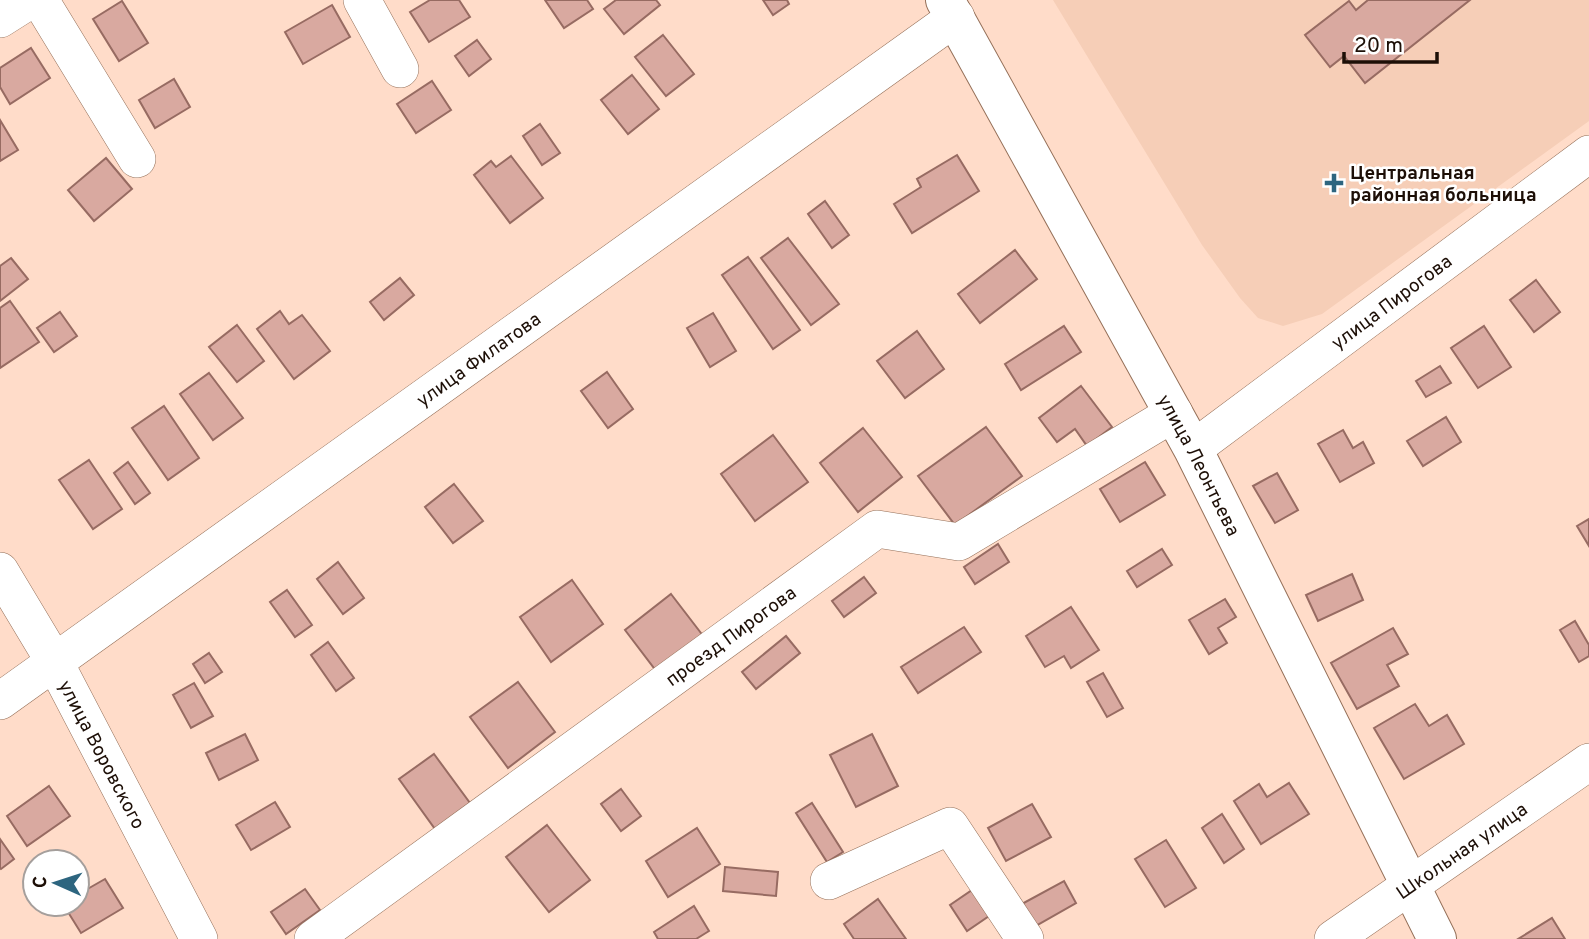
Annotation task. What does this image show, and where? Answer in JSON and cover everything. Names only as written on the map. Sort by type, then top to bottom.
[{"type":"street","points":[[0,19],[30,0]]},
{"type":"street","points":[[40,0],[137,159]]},
{"type":"street","points":[[362,0],[400,69]]},
{"type":"street","name":"улица Леонтьева","points":[[950,8],[1193,449],[1437,939]]},
{"type":"street","name":"улица Филатова","points":[[0,701],[950,8]]},
{"type":"street","name":"улица Пирогова","points":[[1193,449],[1589,154]]},
{"type":"street","name":"проезд Пирогова","points":[[313,939],[877,528],[959,542],[1174,413]]},
{"type":"street","name":"улица Воровского","points":[[0,571],[54,661],[199,939]]},
{"type":"street","name":"Школьная улица","points":[[1333,939],[1589,762]]},
{"type":"street","points":[[829,881],[950,825],[1025,939]]},
{"type":"shaded area","name":"Центральная районная больница","points":[[1053,0],[1589,0],[1589,121],[1322,314],[1283,326],[1258,318],[1240,298],[1202,245]]},
{"type":"building","points":[[430,0],[459,0],[470,17],[429,42],[410,12]]},
{"type":"building","points":[[545,0],[587,0],[593,9],[564,28]]},
{"type":"building","points":[[616,0],[656,0],[660,5],[624,34],[604,9]]},
{"type":"building","points":[[763,0],[787,0],[789,4],[773,15]]},
{"type":"building","points":[[1368,0],[1470,0],[1365,83],[1344,56],[1330,67],[1305,35],[1349,1],[1356,10]]},
{"type":"building","points":[[122,1],[148,43],[119,61],[93,19]]},
{"type":"building","points":[[332,5],[350,37],[303,64],[285,32]]},
{"type":"building","points":[[663,35],[694,74],[666,96],[635,57]]},
{"type":"building","points":[[477,40],[491,59],[469,76],[455,56]]},
{"type":"building","points":[[31,48],[50,78],[10,104],[0,87],[0,68]]},
{"type":"building","points":[[632,75],[659,109],[628,134],[601,100]]},
{"type":"building","points":[[174,79],[190,107],[155,128],[139,100]]},
{"type":"building","points":[[432,81],[451,110],[416,133],[397,104]]},
{"type":"building","points":[[0,120],[18,150],[0,161]]},
{"type":"building","points":[[540,124],[560,153],[542,165],[523,136]]},
{"type":"building","points":[[957,155],[979,191],[912,233],[894,204],[921,187],[917,179]]},
{"type":"building","points":[[511,156],[543,198],[510,223],[474,175],[491,161],[496,167]]},
{"type":"building","points":[[106,158],[132,189],[94,221],[68,190]]},
{"type":"building","points":[[825,201],[849,235],[832,248],[808,214]]},
{"type":"building","points":[[788,238],[839,304],[811,325],[761,258]]},
{"type":"building","points":[[1015,250],[1037,279],[980,323],[958,294]]},
{"type":"building","points":[[748,257],[800,330],[773,349],[722,275]]},
{"type":"building","points":[[11,258],[28,279],[0,301],[0,266]]},
{"type":"building","points":[[400,278],[414,295],[384,320],[370,302]]},
{"type":"building","points":[[1536,280],[1560,312],[1534,332],[1510,300]]},
{"type":"building","points":[[10,301],[39,342],[0,368],[0,308]]},
{"type":"building","points":[[280,311],[289,324],[302,315],[330,351],[294,379],[257,329]]},
{"type":"building","points":[[60,312],[77,336],[54,352],[37,328]]},
{"type":"building","points":[[713,313],[736,351],[710,367],[687,328]]},
{"type":"building","points":[[237,325],[264,361],[237,382],[209,347]]},
{"type":"building","points":[[1064,326],[1081,352],[1021,390],[1005,364]]},
{"type":"building","points":[[1484,326],[1511,367],[1478,388],[1451,348]]},
{"type":"building","points":[[917,331],[944,369],[905,398],[877,361]]},
{"type":"building","points":[[1440,366],[1451,383],[1426,397],[1416,381]]},
{"type":"building","points":[[607,372],[633,409],[608,428],[581,391]]},
{"type":"building","points":[[209,373],[243,418],[213,440],[180,394]]},
{"type":"building","points":[[1081,386],[1112,427],[1087,446],[1075,429],[1057,442],[1039,418]]},
{"type":"building","points":[[164,406],[199,458],[168,480],[132,428]]},
{"type":"building","points":[[1446,417],[1461,442],[1423,466],[1407,441]]},
{"type":"building","points":[[986,427],[1022,476],[955,525],[918,476]]},
{"type":"building","points":[[863,428],[902,477],[858,512],[820,463]]},
{"type":"building","points":[[1343,430],[1353,448],[1363,442],[1374,463],[1340,482],[1318,444]]},
{"type":"building","points":[[773,435],[808,482],[755,521],[721,474]]},
{"type":"building","points":[[89,460],[122,509],[93,529],[59,480]]},
{"type":"building","points":[[128,462],[150,493],[135,504],[114,473]]},
{"type":"building","points":[[1145,462],[1165,495],[1120,522],[1100,489]]},
{"type":"building","points":[[1277,473],[1298,510],[1275,523],[1253,486]]},
{"type":"building","points":[[454,484],[483,521],[453,543],[425,507]]},
{"type":"building","points":[[1589,519],[1589,546],[1577,526]]},
{"type":"building","points":[[998,544],[1009,562],[975,584],[964,567]]},
{"type":"building","points":[[1162,549],[1172,565],[1137,587],[1127,571]]},
{"type":"building","points":[[338,562],[364,598],[343,614],[317,579]]},
{"type":"building","points":[[1352,574],[1363,600],[1318,621],[1306,595]]},
{"type":"building","points":[[864,577],[876,593],[844,617],[832,601]]},
{"type":"building","points":[[572,580],[603,624],[551,662],[520,617]]},
{"type":"building","points":[[287,590],[312,625],[295,637],[270,602]]},
{"type":"building","points":[[671,594],[704,637],[657,672],[625,630]]},
{"type":"building","points":[[1225,599],[1236,617],[1218,628],[1227,643],[1209,654],[1189,620]]},
{"type":"building","points":[[1071,607],[1099,650],[1071,668],[1064,656],[1045,667],[1026,636]]},
{"type":"building","points":[[1575,621],[1589,645],[1589,656],[1579,662],[1560,630]]},
{"type":"building","points":[[964,627],[981,652],[918,693],[901,667]]},
{"type":"building","points":[[1393,628],[1408,654],[1387,665],[1399,686],[1357,709],[1331,663]]},
{"type":"building","points":[[786,636],[800,653],[756,689],[742,672]]},
{"type":"building","points":[[328,642],[354,678],[336,691],[311,655]]},
{"type":"building","points":[[209,653],[222,672],[205,683],[193,664]]},
{"type":"building","points":[[1103,673],[1123,708],[1107,717],[1087,682]]},
{"type":"building","points":[[518,682],[555,732],[508,768],[470,717]]},
{"type":"building","points":[[194,683],[213,716],[191,728],[173,695]]},
{"type":"building","points":[[1415,704],[1429,726],[1447,715],[1464,744],[1404,779],[1374,728]]},
{"type":"building","points":[[245,734],[258,760],[219,780],[206,753]]},
{"type":"building","points":[[872,734],[898,786],[856,807],[830,755]]},
{"type":"building","points":[[434,754],[470,803],[435,829],[399,779]]},
{"type":"building","points":[[1289,783],[1309,814],[1261,844],[1234,801],[1259,784],[1267,797]]},
{"type":"building","points":[[49,786],[70,816],[27,846],[7,816]]},
{"type":"building","points":[[621,789],[641,816],[621,831],[601,804]]},
{"type":"building","points":[[275,802],[290,827],[251,850],[236,825]]},
{"type":"building","points":[[812,803],[843,852],[827,862],[796,813]]},
{"type":"building","points":[[1032,804],[1051,837],[1006,861],[988,828]]},
{"type":"building","points":[[1222,814],[1244,849],[1224,863],[1202,828]]},
{"type":"building","points":[[547,825],[590,880],[549,912],[506,857]]},
{"type":"building","points":[[697,828],[720,864],[668,897],[646,861]]},
{"type":"building","points":[[0,839],[14,859],[1,869],[0,868]]},
{"type":"building","points":[[1166,840],[1196,888],[1165,907],[1135,859]]},
{"type":"building","points":[[725,867],[778,872],[776,896],[723,891]]},
{"type":"building","points":[[105,879],[123,908],[81,933],[72,918],[91,918],[91,887]]},
{"type":"building","points":[[1064,881],[1076,903],[1032,928],[1020,905]]},
{"type":"building","points":[[975,888],[992,914],[967,931],[950,905]]},
{"type":"building","points":[[305,889],[320,910],[286,934],[271,912]]},
{"type":"building","points":[[878,899],[906,939],[854,939],[844,924]]},
{"type":"building","points":[[694,906],[709,931],[696,939],[658,939],[654,932]]},
{"type":"building","points":[[1552,918],[1565,939],[1518,939]]},
{"type":"place","name":"Центральная районная больница","points":[[1334,183]]}]
